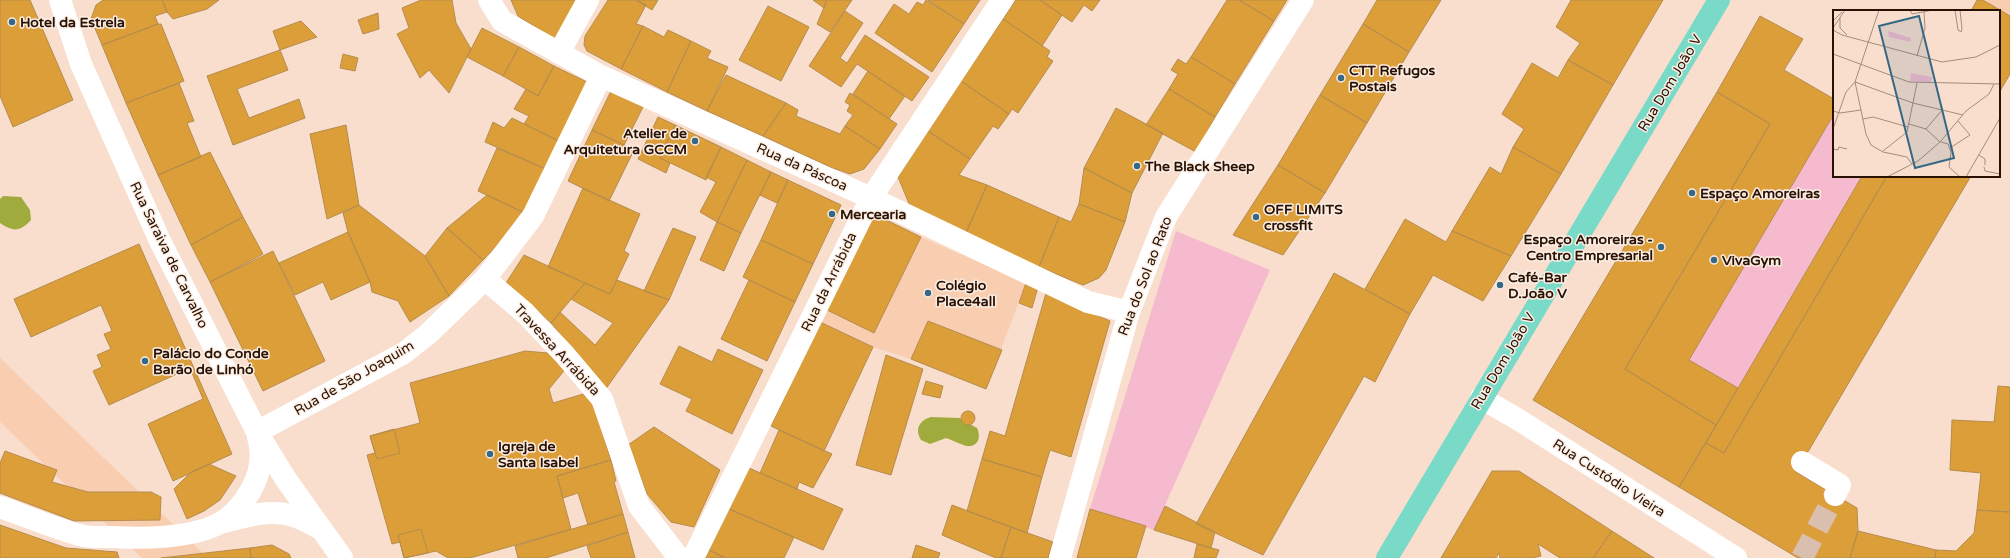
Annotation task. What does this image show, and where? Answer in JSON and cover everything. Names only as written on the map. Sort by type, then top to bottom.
[{"type":"main road","name":"Rua Dom João V","points":[[1387,558],[1719,0]]},
{"type":"street","name":"Rua Saraiva de Carvalho","points":[[60,0],[81,64],[157,234],[257,432],[285,478],[342,558]]},
{"type":"street","name":"Rua da Páscoa","points":[[489,0],[502,21],[601,76],[871,198],[1088,302],[1129,312]]},
{"type":"street","points":[[559,53],[588,0]]},
{"type":"street","name":"Rua da Arrábida","points":[[692,558],[871,198],[1002,0]]},
{"type":"street","name":"Rua do Sol ao Rato","points":[[1060,558],[1129,312],[1166,217],[1303,0]]},
{"type":"street","name":"Rua de São Joaquim","points":[[257,432],[404,353],[428,334],[485,279],[533,216],[601,76]]},
{"type":"street","name":"Travessa Arrábida","points":[[485,279],[530,318],[564,354],[602,399],[639,506],[679,558]]},
{"type":"street","name":"Rua Custódio Vieira","points":[[1481,398],[1519,420],[1736,558]]},
{"type":"street","points":[[218,524],[234,513],[245,501],[255,484],[259,471],[260,457],[260,445],[257,432]]},
{"type":"street","points":[[1802,462],[1840,485],[1835,495]]},
{"type":"street","points":[[0,507],[81,536],[142,548],[251,515],[276,513],[293,515],[320,529]]},
{"type":"shaded area","points":[[1986,0],[2010,0],[2010,34],[2000,10],[1993,10]]},
{"type":"shaded area","points":[[1833,116],[1833,177],[1861,177],[1738,388],[1689,360]]},
{"type":"shaded area","points":[[3,196],[21,197],[30,210],[31,220],[20,229],[9,228],[0,223],[0,199]]},
{"type":"shaded area","points":[[1176,231],[1270,270],[1154,530],[1090,509]]},
{"type":"shaded area","name":"Colégio Place4all","points":[[921,237],[1026,283],[986,389],[911,359],[873,347],[820,322],[825,309]]},
{"type":"shaded area","points":[[0,358],[208,558],[142,558],[0,422]]},
{"type":"shaded area","points":[[931,417],[960,418],[964,424],[970,424],[977,428],[979,434],[978,440],[974,445],[967,446],[946,438],[930,444],[921,440],[918,432],[919,426],[924,420]]},
{"type":"building","points":[[0,0],[30,0],[73,100],[13,127],[0,96]]},
{"type":"building","points":[[103,0],[162,0],[167,12],[155,16],[158,24],[102,45],[91,19],[96,5]]},
{"type":"building","points":[[162,0],[219,0],[207,9],[173,19],[167,12]]},
{"type":"building","points":[[421,0],[452,0],[456,23],[471,49],[449,93],[429,70],[420,78],[397,34],[409,28],[402,8]]},
{"type":"building","points":[[511,0],[576,0],[556,40],[518,16]]},
{"type":"building","points":[[608,0],[636,0],[646,5],[636,24],[643,26],[621,69],[587,51],[584,45],[585,36]]},
{"type":"building","points":[[636,0],[658,0],[652,10]]},
{"type":"building","points":[[813,0],[827,0],[824,8]]},
{"type":"building","points":[[827,0],[852,0],[830,32],[817,24]]},
{"type":"building","points":[[926,0],[964,24],[932,72],[875,33],[894,4],[909,14],[917,2],[923,5]]},
{"type":"building","points":[[928,0],[980,0],[964,24]]},
{"type":"building","points":[[1016,0],[1040,0],[1062,15],[1042,46],[1003,19]]},
{"type":"building","points":[[1040,0],[1100,0],[1092,11],[1084,5],[1072,22]]},
{"type":"building","points":[[1227,0],[1239,0],[1274,21],[1235,84],[1191,57]]},
{"type":"building","points":[[1239,0],[1287,0],[1274,21]]},
{"type":"building","points":[[1377,0],[1441,0],[1409,52],[1363,24]]},
{"type":"building","points":[[1571,0],[1663,0],[1613,85],[1568,60],[1580,43],[1556,27]]},
{"type":"building","points":[[1977,0],[1983,0],[2000,10],[1972,10]]},
{"type":"building","points":[[768,6],[809,27],[781,81],[739,60]]},
{"type":"building","points":[[2000,10],[2010,16],[2010,74],[2000,91]]},
{"type":"building","points":[[845,11],[863,23],[840,58],[847,63],[865,35],[929,77],[912,101],[857,64],[841,87],[809,66]]},
{"type":"building","points":[[378,13],[379,29],[363,34],[358,20]]},
{"type":"building","points":[[1760,16],[1803,39],[1784,70],[1833,98],[1833,116],[1689,360],[1738,388],[1716,425],[1625,369],[1770,124],[1717,92]]},
{"type":"building","points":[[1003,19],[1050,51],[1047,57],[1053,61],[1018,113],[1012,109],[1009,114],[961,81]]},
{"type":"building","points":[[301,21],[317,37],[280,50],[273,31]]},
{"type":"building","points":[[161,24],[184,81],[126,103],[102,45]]},
{"type":"building","points":[[1363,24],[1409,52],[1367,123],[1320,95]]},
{"type":"building","points":[[643,26],[664,37],[668,30],[691,41],[667,92],[621,69]]},
{"type":"building","points":[[482,28],[519,47],[503,76],[467,57]]},
{"type":"building","points":[[691,41],[711,51],[707,58],[728,67],[707,111],[667,92]]},
{"type":"building","points":[[519,47],[554,66],[538,96],[503,76]]},
{"type":"building","points":[[280,50],[288,70],[237,89],[249,118],[299,99],[305,118],[233,145],[207,76]]},
{"type":"building","points":[[343,54],[358,58],[355,71],[340,68]]},
{"type":"building","points":[[1191,57],[1235,84],[1215,117],[1169,89],[1178,74],[1171,70],[1178,59],[1186,64]]},
{"type":"building","points":[[1568,60],[1613,85],[1561,174],[1513,147],[1524,129],[1502,114],[1532,63],[1558,78]]},
{"type":"building","points":[[554,66],[589,83],[561,142],[524,124],[529,116],[514,109],[526,89],[538,96]]},
{"type":"building","points":[[868,71],[905,96],[889,119],[853,94]]},
{"type":"building","points":[[726,75],[786,103],[763,136],[707,111]]},
{"type":"building","points":[[961,81],[1009,114],[998,129],[993,126],[970,159],[928,131]]},
{"type":"building","points":[[179,83],[194,121],[187,123],[201,157],[158,175],[126,103]]},
{"type":"building","points":[[1169,89],[1215,117],[1196,152],[1146,125]]},
{"type":"building","points":[[611,91],[643,107],[624,145],[592,130]]},
{"type":"building","name":"Espaço Amoreiras - Centro Empresarial","points":[[1717,92],[1770,124],[1625,369],[1716,425],[1679,487],[1533,400]]},
{"type":"building","points":[[850,93],[897,124],[880,149],[845,126],[853,115],[847,111],[850,105],[845,102]]},
{"type":"building","points":[[1320,95],[1367,123],[1325,193],[1278,165]]},
{"type":"building","points":[[786,103],[798,110],[796,116],[840,134],[845,126],[880,149],[864,169],[850,174],[830,167],[763,136]]},
{"type":"building","points":[[1116,108],[1163,133],[1132,193],[1084,168]]},
{"type":"building","points":[[658,117],[675,125],[660,158],[670,163],[666,173],[638,159]]},
{"type":"building","points":[[512,118],[561,142],[548,170],[485,142],[493,122],[504,128]]},
{"type":"building","points":[[346,125],[359,205],[327,219],[310,134]]},
{"type":"building","points":[[675,125],[721,147],[706,180],[660,158]]},
{"type":"building","points":[[592,130],[634,150],[609,201],[568,181]]},
{"type":"building","points":[[928,131],[970,159],[959,175],[987,185],[966,233],[910,206],[898,177]]},
{"type":"building","points":[[721,147],[747,160],[717,222],[700,212],[716,182],[706,177]]},
{"type":"building","points":[[1513,147],[1561,174],[1511,256],[1452,231],[1490,167],[1501,174]]},
{"type":"building","points":[[497,148],[548,170],[527,214],[478,191]]},
{"type":"building","points":[[210,152],[243,217],[191,245],[158,175]]},
{"type":"building","points":[[747,160],[771,172],[741,233],[717,222]]},
{"type":"building","points":[[1278,165],[1325,193],[1283,255],[1233,235]]},
{"type":"building","points":[[1084,168],[1132,193],[1125,222],[1079,204]]},
{"type":"building","points":[[771,172],[788,180],[777,203],[760,195]]},
{"type":"building","points":[[1861,177],[1886,177],[1724,453],[1706,443]]},
{"type":"building","points":[[1886,177],[1970,177],[1796,472],[1857,508],[1858,531],[1850,558],[1798,558],[1679,487],[1706,443],[1724,453]]},
{"type":"building","points":[[788,180],[841,205],[813,264],[761,240]]},
{"type":"building","points":[[987,185],[1059,217],[1039,267],[966,233]]},
{"type":"building","points":[[583,188],[640,214],[624,251],[629,254],[610,294],[548,267]]},
{"type":"building","points":[[487,195],[527,214],[483,260],[447,228]]},
{"type":"building","points":[[1079,204],[1125,222],[1106,270],[1099,278],[1083,285],[1039,267],[1059,217],[1071,222]]},
{"type":"building","points":[[359,205],[425,256],[449,296],[410,322],[398,301],[372,292],[370,282],[348,232],[343,213]]},
{"type":"building","points":[[872,213],[921,237],[874,333],[825,309]]},
{"type":"building","points":[[243,217],[263,254],[210,282],[191,245]]},
{"type":"building","points":[[1405,219],[1446,242],[1452,231],[1511,256],[1483,301],[1433,275],[1410,314],[1365,289]]},
{"type":"building","points":[[717,222],[741,233],[724,271],[700,260]]},
{"type":"building","points":[[447,228],[483,260],[449,296],[425,256]]},
{"type":"building","points":[[673,228],[696,237],[669,300],[644,291]]},
{"type":"building","points":[[348,232],[370,282],[331,300],[323,282],[295,295],[279,263]]},
{"type":"building","points":[[761,240],[813,264],[795,302],[743,277]]},
{"type":"building","name":"Palácio do Conde Barão de Linhó","points":[[139,244],[232,454],[173,481],[148,424],[203,399],[190,368],[109,405],[93,371],[102,367],[97,355],[111,349],[104,334],[112,331],[101,305],[31,337],[14,299]]},
{"type":"building","points":[[273,251],[325,361],[263,391],[210,282]]},
{"type":"building","points":[[524,255],[585,283],[551,323],[506,283]]},
{"type":"building","points":[[1334,273],[1410,314],[1375,382],[1364,376],[1263,555],[1196,524]]},
{"type":"building","points":[[617,280],[669,300],[605,390],[551,323],[560,312],[595,345],[613,323],[571,299],[585,283],[610,294]]},
{"type":"building","points":[[749,280],[795,302],[767,361],[721,339]]},
{"type":"building","points":[[1026,283],[1038,287],[1032,308],[1019,303]]},
{"type":"building","points":[[1046,293],[1110,321],[1071,457],[1050,450],[1042,477],[982,459],[990,431],[1005,436]]},
{"type":"building","points":[[928,321],[1002,350],[986,389],[911,359]]},
{"type":"building","points":[[820,322],[873,347],[824,451],[771,426]]},
{"type":"building","points":[[679,346],[712,362],[718,349],[763,370],[732,434],[686,411],[692,399],[660,384]]},
{"type":"building","name":"Igreja de Santa Isabel","points":[[525,351],[559,354],[568,366],[549,389],[553,403],[590,392],[611,460],[557,476],[571,529],[470,558],[448,558],[436,551],[404,558],[400,542],[392,544],[367,455],[375,453],[370,436],[420,423],[410,383]]},
{"type":"building","points":[[886,355],[923,369],[891,475],[856,465]]},
{"type":"building","points":[[926,381],[943,386],[940,398],[922,394]]},
{"type":"building","points":[[1998,386],[2010,387],[2010,512],[1977,510],[1981,473],[1950,470],[1952,420],[1994,422]]},
{"type":"building","points":[[968,411],[973,413],[975,418],[973,423],[968,425],[963,423],[961,418],[963,413]]},
{"type":"building","points":[[654,427],[720,470],[694,527],[671,522],[647,494],[628,445]]},
{"type":"building","points":[[394,429],[400,453],[377,459],[370,436]]},
{"type":"building","points":[[779,430],[832,454],[813,488],[799,482],[797,489],[760,473]]},
{"type":"building","points":[[5,451],[57,470],[52,482],[88,492],[151,492],[161,497],[160,520],[74,521],[0,493],[0,463]]},
{"type":"building","points":[[982,459],[1042,477],[1027,533],[967,511]]},
{"type":"building","points":[[611,460],[616,481],[614,482],[623,514],[588,525],[578,493],[563,498],[557,476]]},
{"type":"building","points":[[209,464],[236,476],[220,500],[204,511],[187,519],[174,489],[191,472]]},
{"type":"building","points":[[749,468],[843,509],[823,550],[729,509]]},
{"type":"building","points":[[1492,471],[1519,471],[1612,531],[1593,558],[1560,558],[1538,544],[1541,556],[1532,558],[1500,558],[1499,553],[1496,558],[1441,558]]},
{"type":"building","points":[[952,505],[1011,527],[1001,558],[996,558],[942,535]]},
{"type":"building","points":[[1165,506],[1215,532],[1211,548],[1154,530]]},
{"type":"building","points":[[729,509],[794,537],[784,558],[725,558],[709,550]]},
{"type":"building","points":[[1090,509],[1146,526],[1136,558],[1077,558]]},
{"type":"building","points":[[1977,510],[2010,512],[2010,558],[1935,558],[1936,550],[1956,551],[1974,533]]},
{"type":"building","points":[[623,514],[628,532],[546,558],[518,558],[515,546]]},
{"type":"building","points":[[0,525],[66,548],[117,552],[119,558],[0,558]]},
{"type":"building","points":[[1011,527],[1053,542],[1048,558],[1001,558]]},
{"type":"building","points":[[421,529],[428,553],[404,558],[398,535]]},
{"type":"building","points":[[1612,531],[1654,558],[1593,558]]},
{"type":"building","points":[[1858,531],[1936,550],[1935,558],[1850,558]]},
{"type":"building","points":[[628,532],[635,558],[591,558],[587,546]]},
{"type":"building","points":[[1197,544],[1219,550],[1216,558],[1194,558]]},
{"type":"building","points":[[272,545],[289,554],[291,558],[251,558],[250,548]]},
{"type":"building","points":[[916,545],[940,553],[938,558],[912,558]]},
{"type":"building","points":[[250,548],[251,558],[161,558]]},
{"type":"building","points":[[709,550],[725,558],[705,558]]},
{"type":"tunnel","points":[[1802,558],[1835,495]]},
{"type":"place","name":"Hotel da Estrela","points":[[12,22]]},
{"type":"place","name":"CTT Refugos Postais","points":[[1341,78]]},
{"type":"place","name":"Atelier de Arquitetura GCCM","points":[[695,141]]},
{"type":"place","name":"The Black Sheep","points":[[1137,166]]},
{"type":"place","name":"Espaço Amoreiras","points":[[1692,193]]},
{"type":"place","name":"Mercearia","points":[[832,214]]},
{"type":"place","name":"OFF LIMITS crossfit","points":[[1256,217]]},
{"type":"place","name":"Espaço Amoreiras - Centro Empresarial","points":[[1661,247]]},
{"type":"place","name":"VivaGym","points":[[1714,260]]},
{"type":"place","name":"Café-Bar D.João V","points":[[1500,285]]},
{"type":"place","name":"Colégio Place4all","points":[[928,293]]},
{"type":"place","name":"Palácio do Conde Barão de Linhó","points":[[145,361]]},
{"type":"place","name":"Igreja de Santa Isabel","points":[[490,454]]}]
